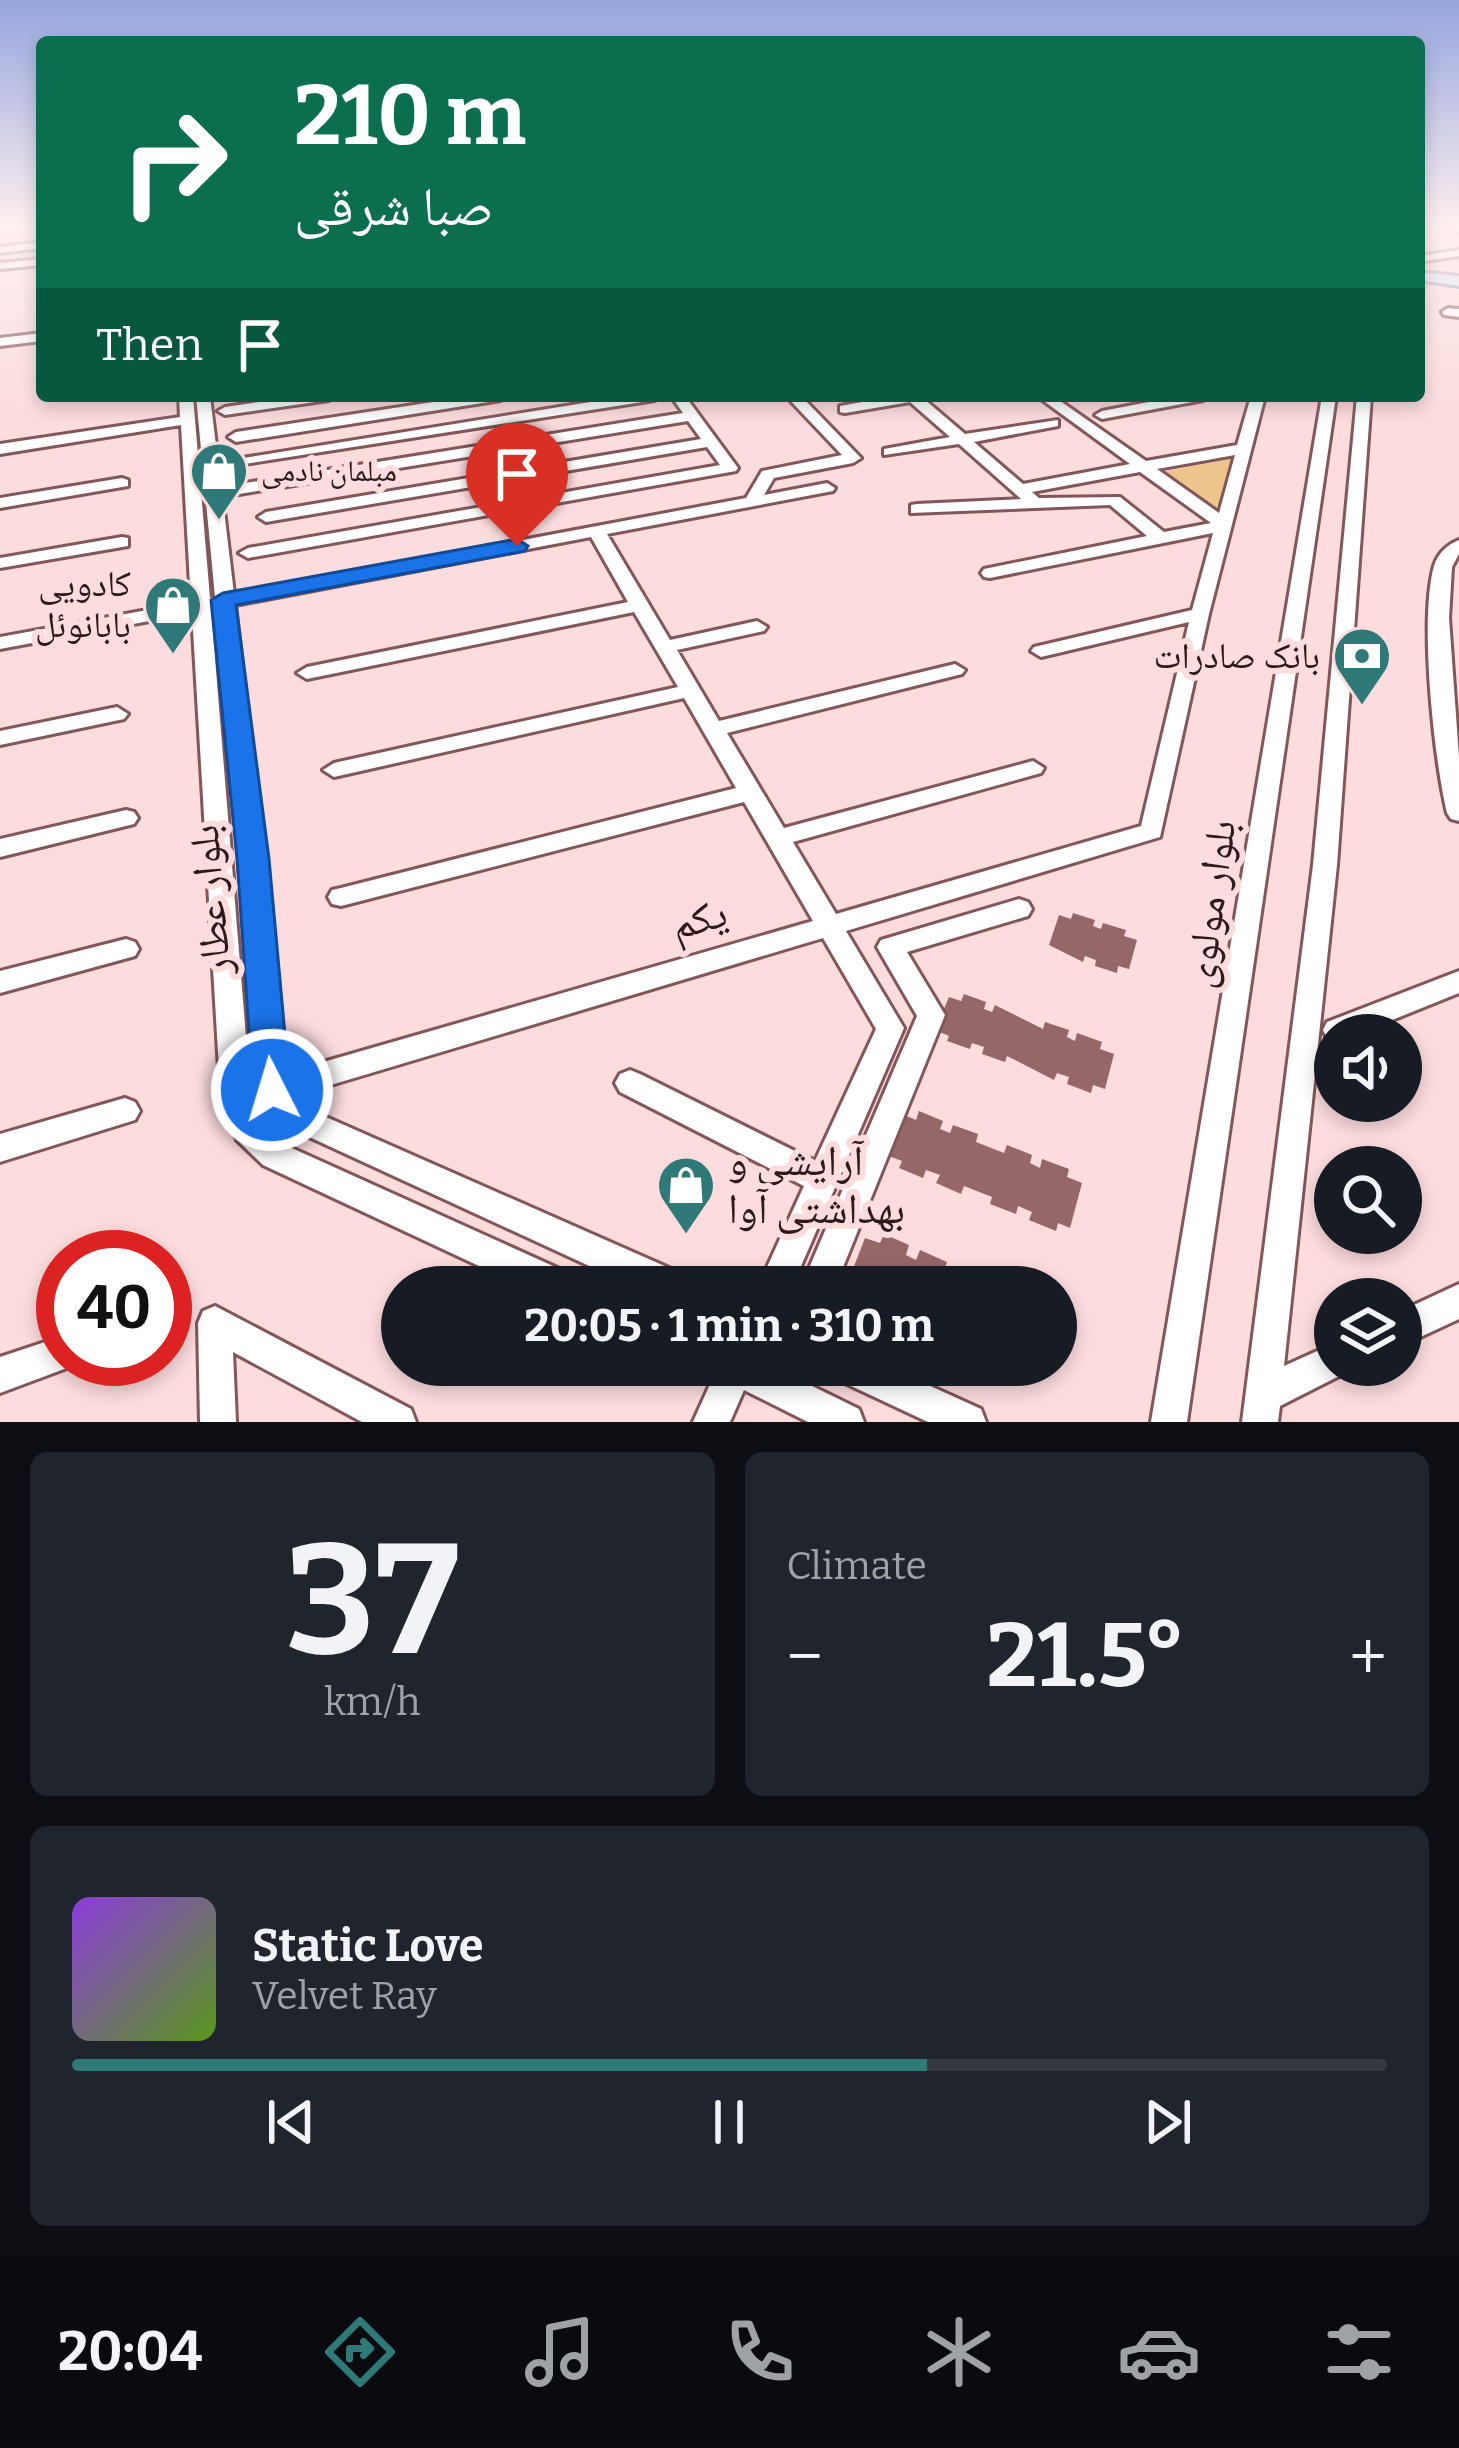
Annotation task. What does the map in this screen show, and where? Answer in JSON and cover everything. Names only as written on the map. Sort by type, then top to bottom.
[{"type":"street","points":[[0,342],[36,338]]},
{"type":"street","points":[[381,402],[437,560]]},
{"type":"street","points":[[236,436],[460,402]]},
{"type":"street","points":[[224,465],[619,402]]},
{"type":"street","points":[[248,553],[730,468],[682,402]]},
{"type":"street","points":[[752,502],[769,474],[854,458],[799,402]]},
{"type":"street","points":[[845,409],[887,402]]},
{"type":"street","points":[[922,402],[1036,503]]},
{"type":"street","points":[[1053,402],[1225,525]]},
{"type":"street","points":[[1102,415],[1171,402]]},
{"type":"street","points":[[1041,652],[1200,614],[1257,402]]},
{"type":"street","name":"بلوار مولوی","points":[[1169,1422],[1203,1232],[1279,699],[1328,402]]},
{"type":"street","points":[[1266,1410],[1324,866],[1363,402]]},
{"type":"street","name":"بلوار عطار","points":[[214,403],[211,603],[235,1086],[248,1130],[274,1155],[516,1266]]},
{"type":"street","points":[[0,449],[187,408]]},
{"type":"street","name":"بلوار عطار","points":[[187,408],[211,603],[253,859],[272,1090]]},
{"type":"street","points":[[232,490],[691,416]]},
{"type":"street","points":[[889,452],[1053,423]]},
{"type":"street","points":[[1324,423],[1361,429]]},
{"type":"street","points":[[266,518],[711,442]]},
{"type":"street","points":[[1020,490],[1246,448]]},
{"type":"street","points":[[0,503],[122,483]]},
{"type":"street","points":[[0,643],[827,488]]},
{"type":"street","points":[[916,509],[1114,500],[1160,538]]},
{"type":"street","points":[[990,573],[1225,525]]},
{"type":"street","points":[[596,531],[890,1028],[785,1266]]},
{"type":"street","points":[[0,563],[122,542]]},
{"type":"street","points":[[1459,545],[1450,551],[1443,568],[1459,813]]},
{"type":"street","points":[[307,673],[640,604]]},
{"type":"street","name":"یکم","points":[[272,1090],[1152,831],[1200,614]]},
{"type":"street","points":[[665,647],[757,627]]},
{"type":"street","points":[[715,729],[956,670]]},
{"type":"street","points":[[334,770],[691,690]]},
{"type":"street","points":[[0,738],[117,714]]},
{"type":"street","points":[[778,838],[1034,768]]},
{"type":"street","points":[[340,897],[752,792]]},
{"type":"street","points":[[0,848],[126,818]]},
{"type":"street","points":[[827,1266],[931,1016],[890,947],[1019,909]]},
{"type":"street","points":[[0,982],[126,949]]},
{"type":"street","points":[[1377,1014],[1459,982]]},
{"type":"street","points":[[630,1083],[824,1181]]},
{"type":"street","points":[[272,1090],[291,1115],[626,1266]]},
{"type":"street","points":[[0,1148],[125,1111]]},
{"type":"street","points":[[1422,1318],[1459,1300]]},
{"type":"street","points":[[218,1422],[215,1323],[398,1422]]},
{"type":"street","points":[[0,1375],[36,1362]]},
{"type":"street","points":[[1266,1410],[1314,1375]]},
{"type":"street","points":[[711,1422],[726,1386]]},
{"type":"street","points":[[775,1386],[846,1422]]},
{"type":"street","points":[[890,1386],[968,1422]]},
{"type":"shaded area","points":[[1234,458],[1218,513],[1162,472]]},
{"type":"building","points":[[1073,913],[1095,920],[1093,926],[1101,929],[1103,923],[1126,930],[1124,936],[1137,940],[1129,969],[1118,966],[1117,973],[1095,966],[1096,960],[1085,956],[1083,962],[1049,945],[1059,915],[1071,919]]},
{"type":"building","points":[[964,994],[986,1002],[984,1009],[992,1012],[995,1005],[1043,1029],[1045,1022],[1069,1030],[1067,1037],[1075,1041],[1077,1033],[1102,1042],[1100,1049],[1114,1054],[1105,1089],[1093,1085],[1091,1093],[1067,1084],[1069,1077],[1057,1073],[1054,1080],[1007,1056],[1005,1062],[982,1054],[984,1047],[972,1043],[970,1049],[947,1041],[949,1036],[935,1030],[949,997],[961,1001]]},
{"type":"building","points":[[919,1111],[943,1121],[940,1129],[950,1133],[953,1125],[978,1134],[976,1142],[1004,1153],[1007,1145],[1032,1155],[1030,1163],[1040,1168],[1042,1159],[1069,1169],[1067,1177],[1082,1183],[1070,1228],[1058,1223],[1056,1231],[1029,1220],[1032,1212],[1018,1206],[1016,1214],[964,1186],[961,1194],[936,1183],[940,1175],[926,1170],[923,1178],[899,1168],[902,1161],[886,1155],[902,1114],[916,1120]]},
{"type":"building","points":[[884,1234],[909,1245],[906,1255],[916,1260],[920,1250],[947,1262],[946,1266],[854,1266],[865,1238],[880,1243]]},
{"type":"place","name":"مبلمان نادمی","points":[[219,522]]},
{"type":"place","name":"کادویی بابانوئل","points":[[173,656]]},
{"type":"place","name":"بانک صادرات","points":[[1362,707]]},
{"type":"place","name":"آرایشی و بهداشتی آوا","points":[[686,1236]]},
{"type":"route","points":[[272,1090],[253,859],[223,600],[517,546]]}]
